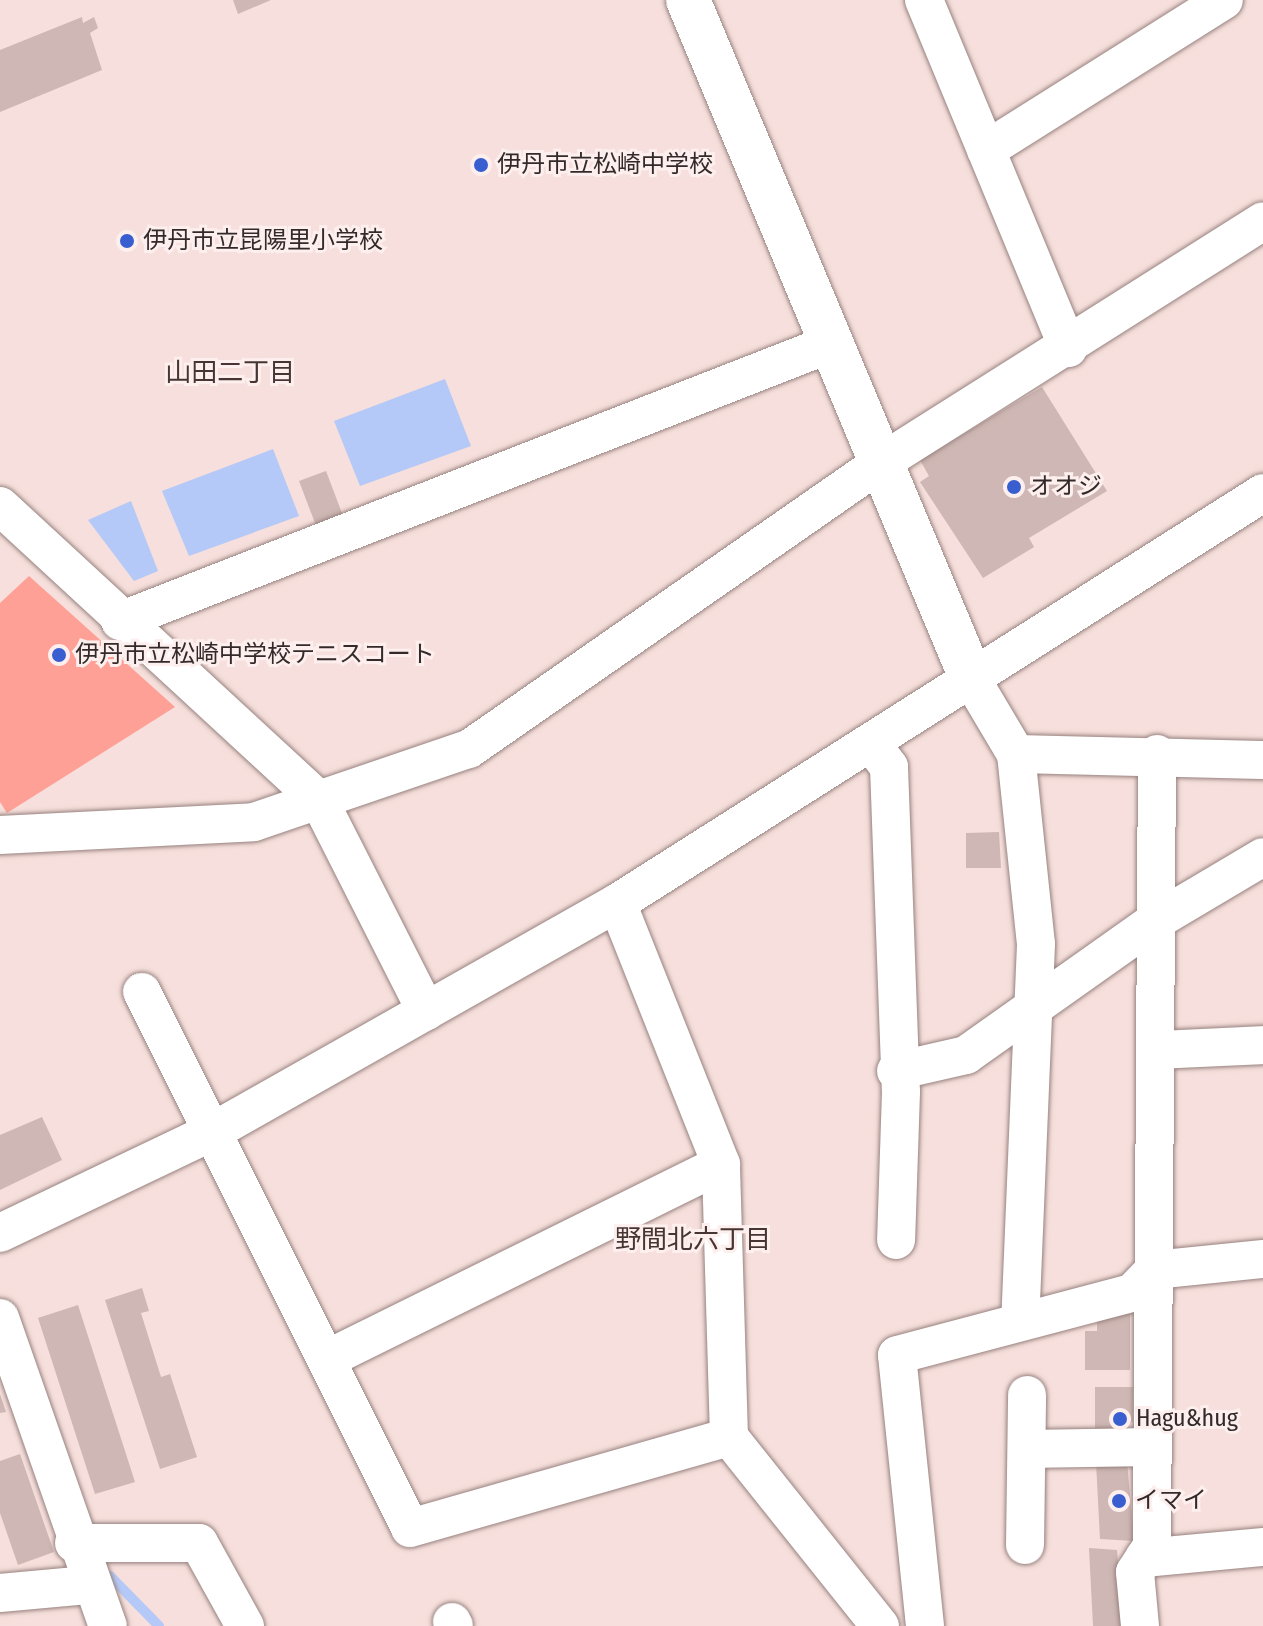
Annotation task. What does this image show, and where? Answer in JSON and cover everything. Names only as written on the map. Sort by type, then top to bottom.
[{"type":"street","points":[[688,0],[827,345],[972,680],[1016,754],[1035,1004],[1020,1320]]},
{"type":"street","points":[[924,0],[1068,348]]},
{"type":"street","points":[[986,150],[1224,0]]},
{"type":"street","points":[[0,835],[254,822],[469,749],[879,464],[1068,348],[1263,221]]},
{"type":"street","points":[[120,621],[827,345]]},
{"type":"street","points":[[0,1233],[212,1132],[617,903],[1263,493]]},
{"type":"street","points":[[0,506],[120,621],[319,800],[426,1011]]},
{"type":"street","points":[[871,743],[889,767],[896,1071],[896,1240]]},
{"type":"street","points":[[1016,754],[1157,754],[1263,760]]},
{"type":"street","points":[[1140,1626],[1135,1572],[1152,1546],[1149,1447],[1158,1050],[1157,754]]},
{"type":"street","points":[[896,1071],[966,1055],[1157,920],[1263,857]]},
{"type":"street","points":[[617,903],[721,1164],[729,1437],[880,1626]]},
{"type":"street","points":[[142,992],[329,1358],[410,1528],[729,1437]]},
{"type":"street","points":[[1158,1050],[1263,1045]]},
{"type":"street","points":[[329,1358],[721,1164]]},
{"type":"street","points":[[925,1626],[897,1355],[1020,1320],[1132,1293],[1154,1270],[1263,1259]]},
{"type":"street","points":[[0,1318],[88,1585],[108,1626]]},
{"type":"street","points":[[1025,1545],[1027,1395]]},
{"type":"street","points":[[1028,1449],[1149,1447]]},
{"type":"street","points":[[74,1543],[212,1543],[245,1626]]},
{"type":"street","points":[[1144,1558],[1263,1547]]},
{"type":"street","points":[[0,1593],[88,1585]]},
{"type":"shaded area","name":"伊丹市立松崎中学校テニスコート","points":[[29,576],[175,707],[7,813],[0,802],[0,603]]},
{"type":"water","points":[[445,379],[471,446],[360,486],[334,421]]},
{"type":"water","points":[[273,449],[299,516],[189,556],[162,491]]},
{"type":"water","points":[[131,501],[158,571],[134,581],[88,520]]},
{"type":"building","points":[[233,0],[271,0],[238,14]]},
{"type":"building","points":[[82,17],[83,23],[94,17],[98,28],[90,33],[102,70],[0,112],[0,50]]},
{"type":"building","name":"オオジ","points":[[1042,387],[1107,491],[1029,538],[1034,547],[983,578],[920,482],[929,476],[920,460]]},
{"type":"building","points":[[326,471],[345,521],[318,531],[299,481]]},
{"type":"building","points":[[999,832],[1001,868],[966,868],[966,833]]},
{"type":"building","points":[[42,1117],[62,1160],[0,1190],[0,1135]]},
{"type":"building","points":[[142,1288],[149,1311],[141,1313],[161,1377],[170,1374],[197,1457],[160,1469],[105,1300]]},
{"type":"building","points":[[78,1305],[135,1482],[95,1494],[38,1318]]},
{"type":"building","points":[[1097,1314],[1130,1314],[1130,1370],[1085,1370],[1085,1331],[1097,1331]]},
{"type":"building","points":[[1095,1387],[1133,1387],[1133,1421],[1123,1430],[1095,1430]]},
{"type":"building","points":[[0,1394],[6,1412],[0,1413]]},
{"type":"building","points":[[20,1454],[54,1552],[18,1565],[0,1513],[0,1461]]},
{"type":"building","points":[[1127,1461],[1134,1541],[1100,1539],[1096,1462]]},
{"type":"building","points":[[1089,1548],[1117,1550],[1123,1626],[1093,1626]]},
{"type":"waterway","points":[[110,1576],[159,1626]]},
{"type":"place","name":"伊丹市立松崎中学校","points":[[481,165]]},
{"type":"place","name":"伊丹市立昆陽里小学校","points":[[127,241]]},
{"type":"place","name":"オオジ","points":[[1014,487]]},
{"type":"place","name":"伊丹市立松崎中学校テニスコート","points":[[59,655]]},
{"type":"place","name":"Hagu&hug","points":[[1120,1419]]},
{"type":"place","name":"イマイ","points":[[1119,1501]]},
{"type":"district","name":"山田二丁目","points":[[230,373]]},
{"type":"district","name":"野間北六丁目","points":[[693,1240]]}]
